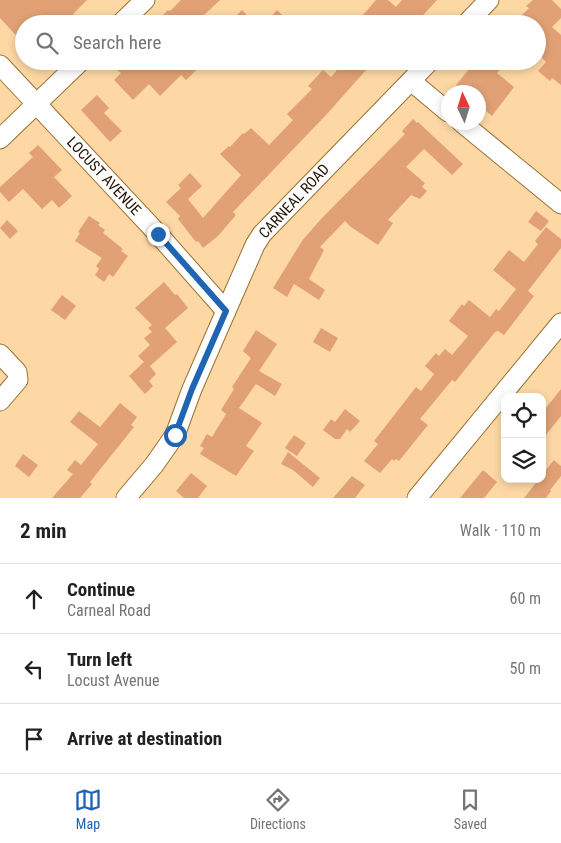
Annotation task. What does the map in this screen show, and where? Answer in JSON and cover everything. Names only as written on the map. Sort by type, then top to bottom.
[{"type":"street","points":[[129,15],[145,0]]},
{"type":"street","points":[[475,15],[489,0]]},
{"type":"street","name":"LOCUST AVENUE","points":[[0,65],[158,234],[226,311]]},
{"type":"street","points":[[0,139],[72,70]]},
{"type":"street","name":"CARNEAL ROAD","points":[[126,498],[154,465],[175,435],[192,389],[254,245],[262,234],[421,70]]},
{"type":"street","points":[[411,81],[441,106]]},
{"type":"street","points":[[471,130],[561,204]]},
{"type":"street","points":[[417,498],[561,322]]},
{"type":"street","points":[[0,354],[17,372],[18,380],[0,401]]},
{"type":"building","points":[[0,0],[87,0],[74,15],[15,15],[15,34],[0,18]]},
{"type":"building","points":[[181,0],[220,0],[204,15],[163,15],[168,10],[170,11]]},
{"type":"building","points":[[376,0],[388,0],[396,7],[402,0],[437,0],[423,15],[363,15]]},
{"type":"building","points":[[533,0],[552,0],[561,9],[561,18],[552,27],[561,35],[561,85],[552,78],[550,81],[538,71],[546,70],[546,15],[522,15],[529,8],[526,6]]},
{"type":"building","points":[[242,10],[247,15],[237,15]]},
{"type":"building","points":[[277,10],[282,15],[272,15]]},
{"type":"building","points":[[117,70],[197,70],[186,80],[181,75],[160,96],[149,84],[133,100],[114,80],[121,73]]},
{"type":"building","points":[[323,70],[331,77],[337,70],[366,70],[327,114],[233,212],[236,215],[218,236],[203,248],[178,219],[180,216],[166,202],[181,188],[178,185],[190,173],[202,186],[188,199],[203,218],[241,175],[220,154],[251,128],[269,145],[293,120],[287,114],[312,89],[308,86]]},
{"type":"building","points":[[468,70],[500,70],[497,73],[514,87],[492,116],[486,111],[486,85],[456,85]]},
{"type":"building","points":[[97,95],[109,108],[104,113],[122,131],[110,142],[81,110]]},
{"type":"building","points":[[413,119],[463,164],[452,175],[424,149],[406,167],[425,183],[422,187],[427,191],[420,199],[411,195],[388,220],[393,223],[378,245],[345,221],[320,247],[324,250],[309,279],[325,290],[319,300],[294,284],[287,297],[273,288],[302,241],[321,219],[405,134],[402,131]]},
{"type":"building","points":[[38,145],[62,170],[54,177],[72,196],[59,208],[52,200],[42,209],[23,189],[9,202],[0,192],[0,187],[33,157],[29,153]]},
{"type":"building","points":[[536,211],[549,221],[541,231],[528,222]]},
{"type":"building","points":[[89,216],[100,223],[98,225],[105,230],[103,233],[123,249],[121,251],[128,256],[113,277],[109,274],[104,282],[95,275],[99,269],[96,266],[102,258],[75,241],[80,233],[78,232]]},
{"type":"building","points":[[7,220],[18,231],[10,239],[0,228]]},
{"type":"building","points":[[546,227],[561,239],[561,248],[528,291],[534,296],[504,335],[498,331],[495,332],[455,382],[452,380],[420,419],[428,425],[399,461],[392,459],[380,473],[364,461],[378,444],[374,441],[416,387],[421,391],[434,374],[425,366],[436,353],[439,356],[445,349],[452,355],[468,336],[449,321],[462,304],[464,306],[469,300],[490,317],[496,309],[499,311],[516,289],[493,270],[509,250],[524,262],[538,244],[535,241]]},
{"type":"building","points":[[164,282],[188,308],[165,328],[177,342],[150,366],[156,374],[149,381],[153,386],[145,394],[129,376],[144,362],[138,356],[150,345],[144,338],[152,332],[148,328],[152,325],[135,308]]},
{"type":"building","points":[[62,295],[76,306],[65,320],[51,310]]},
{"type":"building","points":[[321,328],[338,338],[330,352],[313,342]]},
{"type":"building","points":[[256,330],[277,344],[259,371],[282,384],[275,396],[256,384],[239,408],[262,423],[246,446],[254,451],[236,476],[200,454],[204,448],[200,446],[207,434],[212,437],[226,414],[221,410],[234,389],[232,387],[251,358],[243,351]]},
{"type":"building","points":[[561,389],[561,416],[546,435],[546,408]]},
{"type":"building","points":[[120,403],[137,417],[131,425],[134,427],[90,482],[92,484],[80,498],[52,498],[73,474],[67,470],[75,460],[81,465],[98,444],[70,422],[79,411],[100,427]]},
{"type":"building","points":[[345,409],[360,421],[350,432],[347,429],[340,439],[335,439],[323,430],[331,419],[335,422]]},
{"type":"building","points":[[294,435],[306,443],[297,456],[285,448]]},
{"type":"building","points":[[288,452],[320,478],[313,487],[293,470],[281,464]]},
{"type":"building","points":[[23,454],[38,465],[29,477],[15,466]]},
{"type":"building","points":[[554,460],[561,466],[561,476],[546,498],[524,498],[536,483],[546,483],[546,470]]},
{"type":"building","points":[[483,470],[497,482],[484,498],[460,498]]},
{"type":"building","points":[[191,473],[207,486],[198,498],[184,498],[176,491]]},
{"type":"building","points":[[352,476],[365,485],[355,498],[333,498]]},
{"type":"route","points":[[158,234],[226,311],[192,389],[175,435]]}]
